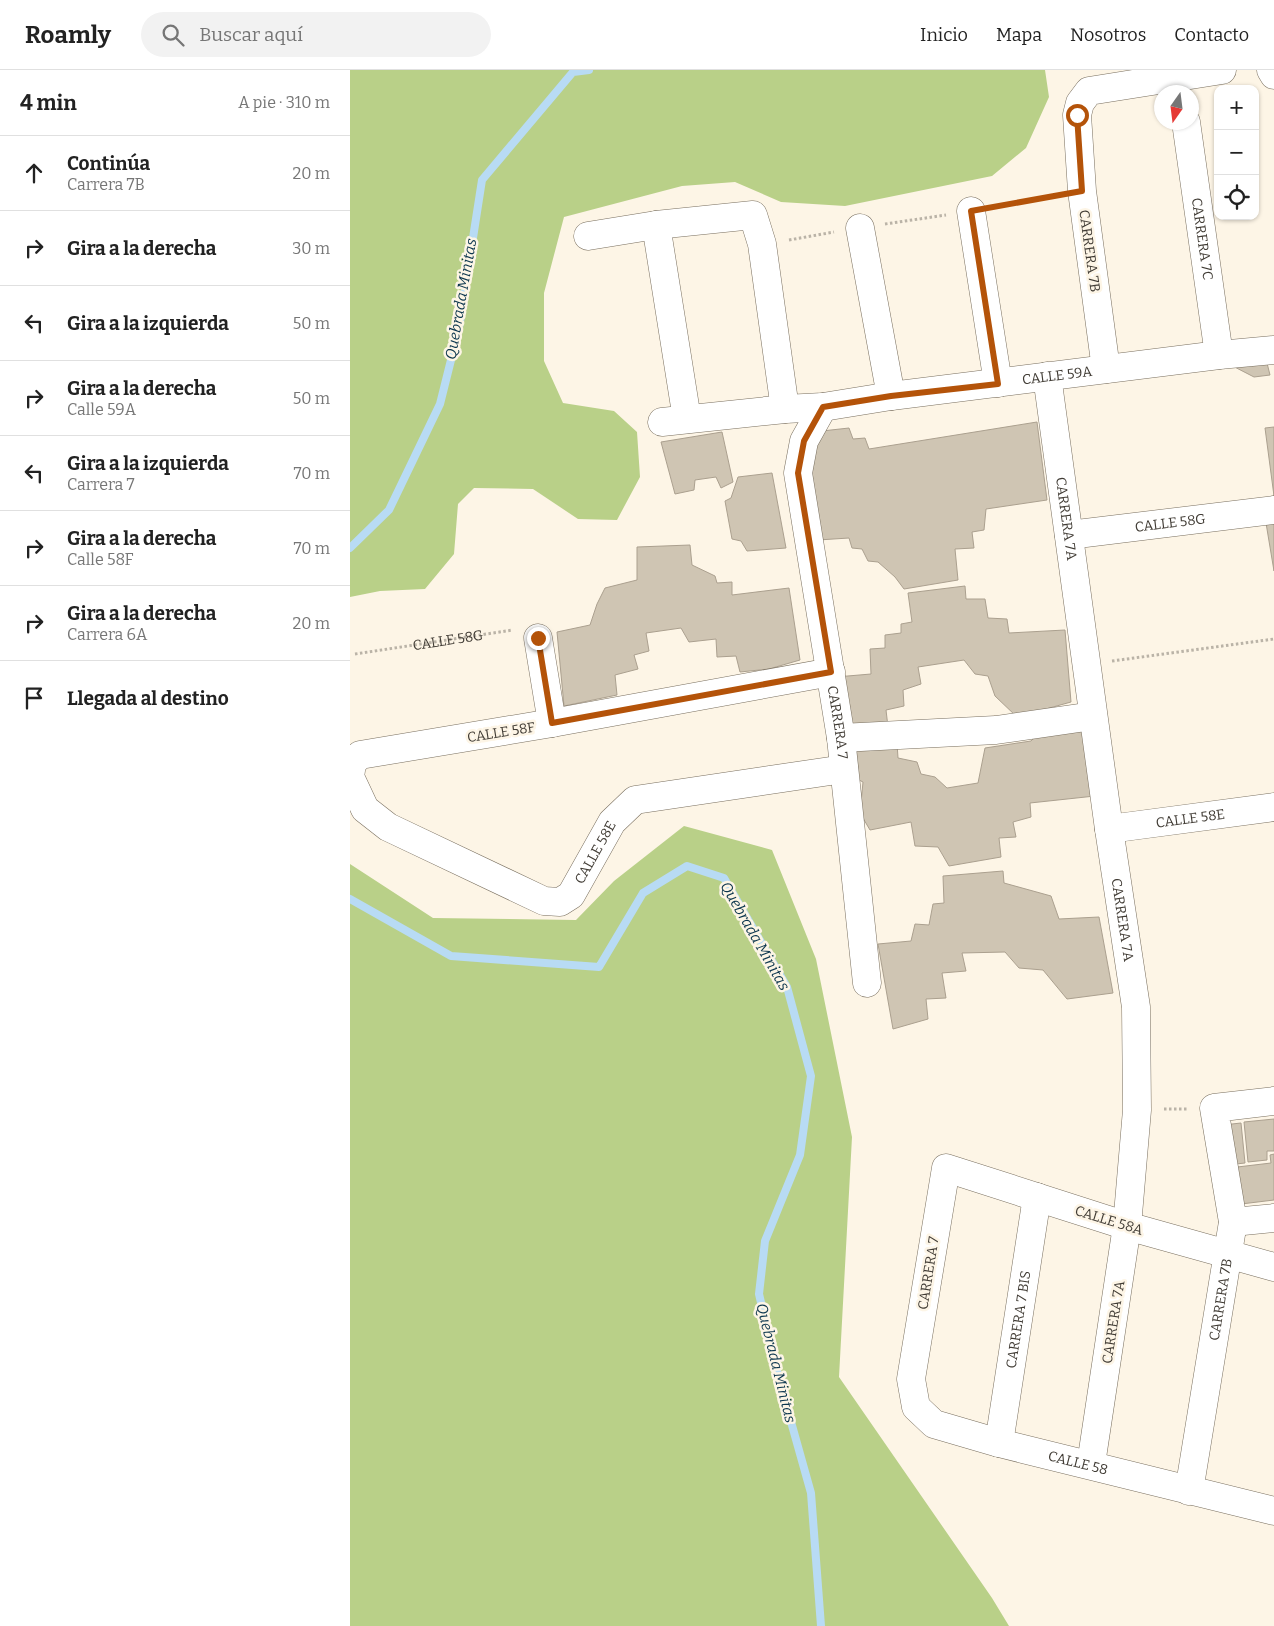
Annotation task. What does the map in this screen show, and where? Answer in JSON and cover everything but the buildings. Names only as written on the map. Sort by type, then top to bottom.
[{"type":"street","points":[[1085,88],[1180,80],[1222,70]]},
{"type":"street","points":[[1272,70],[1274,74]]},
{"type":"street","name":"CARRERA 7B","points":[[1085,88],[1077,115],[1082,191],[1106,369]]},
{"type":"street","name":"CARRERA 7C","points":[[1187,130],[1219,355]]},
{"type":"street","points":[[971,211],[998,384]]},
{"type":"street","points":[[588,236],[656,225],[753,215],[762,244],[784,409]]},
{"type":"street","name":"CALLE 59A","points":[[656,225],[674,421],[784,409],[823,407],[891,396],[998,384],[1047,376],[1274,350]]},
{"type":"street","points":[[860,228],[891,396]]},
{"type":"street","name":"CARRERA 7A","points":[[1047,376],[1093,716],[1136,1007],[1137,1110],[1127,1226],[1091,1464]]},
{"type":"street","name":"CARRERA 7","points":[[823,407],[804,441],[798,473],[841,738],[867,983]]},
{"type":"street","name":"CALLE 58G","points":[[1068,535],[1274,510]]},
{"type":"street","points":[[538,638],[552,723]]},
{"type":"street","name":"CALLE 58F","points":[[365,809],[350,777],[352,763],[360,755],[552,723],[831,672]]},
{"type":"street","points":[[841,738],[996,730],[1093,716]]},
{"type":"street","name":"CALLE 58E","points":[[365,809],[388,827],[544,901],[560,902],[571,895],[612,822],[635,800],[844,770]]},
{"type":"street","name":"CALLE 58E","points":[[1109,829],[1274,807]]},
{"type":"street","points":[[1214,1108],[1274,1102]]},
{"type":"street","name":"CARRERA 7B","points":[[1189,1491],[1233,1222],[1214,1108]]},
{"type":"street","name":"CARRERA 7","points":[[911,1379],[946,1168]]},
{"type":"street","name":"CALLE 58A","points":[[946,1168],[1127,1226],[1274,1267]]},
{"type":"street","name":"CARRERA 7 BIS","points":[[999,1443],[1037,1197]]},
{"type":"street","points":[[1233,1222],[1274,1218]]},
{"type":"street","name":"CALLE 58","points":[[911,1379],[916,1407],[934,1424],[999,1443],[1091,1464],[1189,1491],[1274,1511]]},
{"type":"path","points":[[762,244],[971,211],[1082,191]]},
{"type":"path","name":"CALLE 58G","points":[[356,654],[522,629],[538,638]]},
{"type":"path","points":[[1086,665],[1274,639]]},
{"type":"path","points":[[1137,1110],[1214,1108]]},
{"type":"green space","points":[[350,70],[1045,70],[1049,97],[1026,148],[992,176],[845,206],[781,202],[735,182],[682,186],[564,217],[544,293],[544,361],[563,403],[614,411],[637,432],[640,477],[617,520],[578,519],[533,489],[474,488],[458,504],[454,554],[425,589],[380,591],[350,597]]},
{"type":"green space","points":[[684,826],[772,850],[816,959],[852,1137],[839,1377],[992,1598],[1009,1626],[350,1626],[350,864],[433,918],[576,920],[614,881]]},
{"type":"waterway","name":"Quebrada Minitas","points":[[350,548],[389,510],[440,404],[459,328],[482,180],[573,72],[589,70]]},
{"type":"waterway","name":"Quebrada Minitas","points":[[350,899],[451,956],[599,967],[643,893],[687,866],[724,878],[787,987],[811,1076],[800,1155],[765,1241],[759,1294],[779,1379],[811,1493],[821,1626]]},
{"type":"route","points":[[538,638],[552,723],[831,672],[798,473],[804,441],[823,407],[891,396],[998,384],[971,211],[1082,191],[1077,115]]}]
